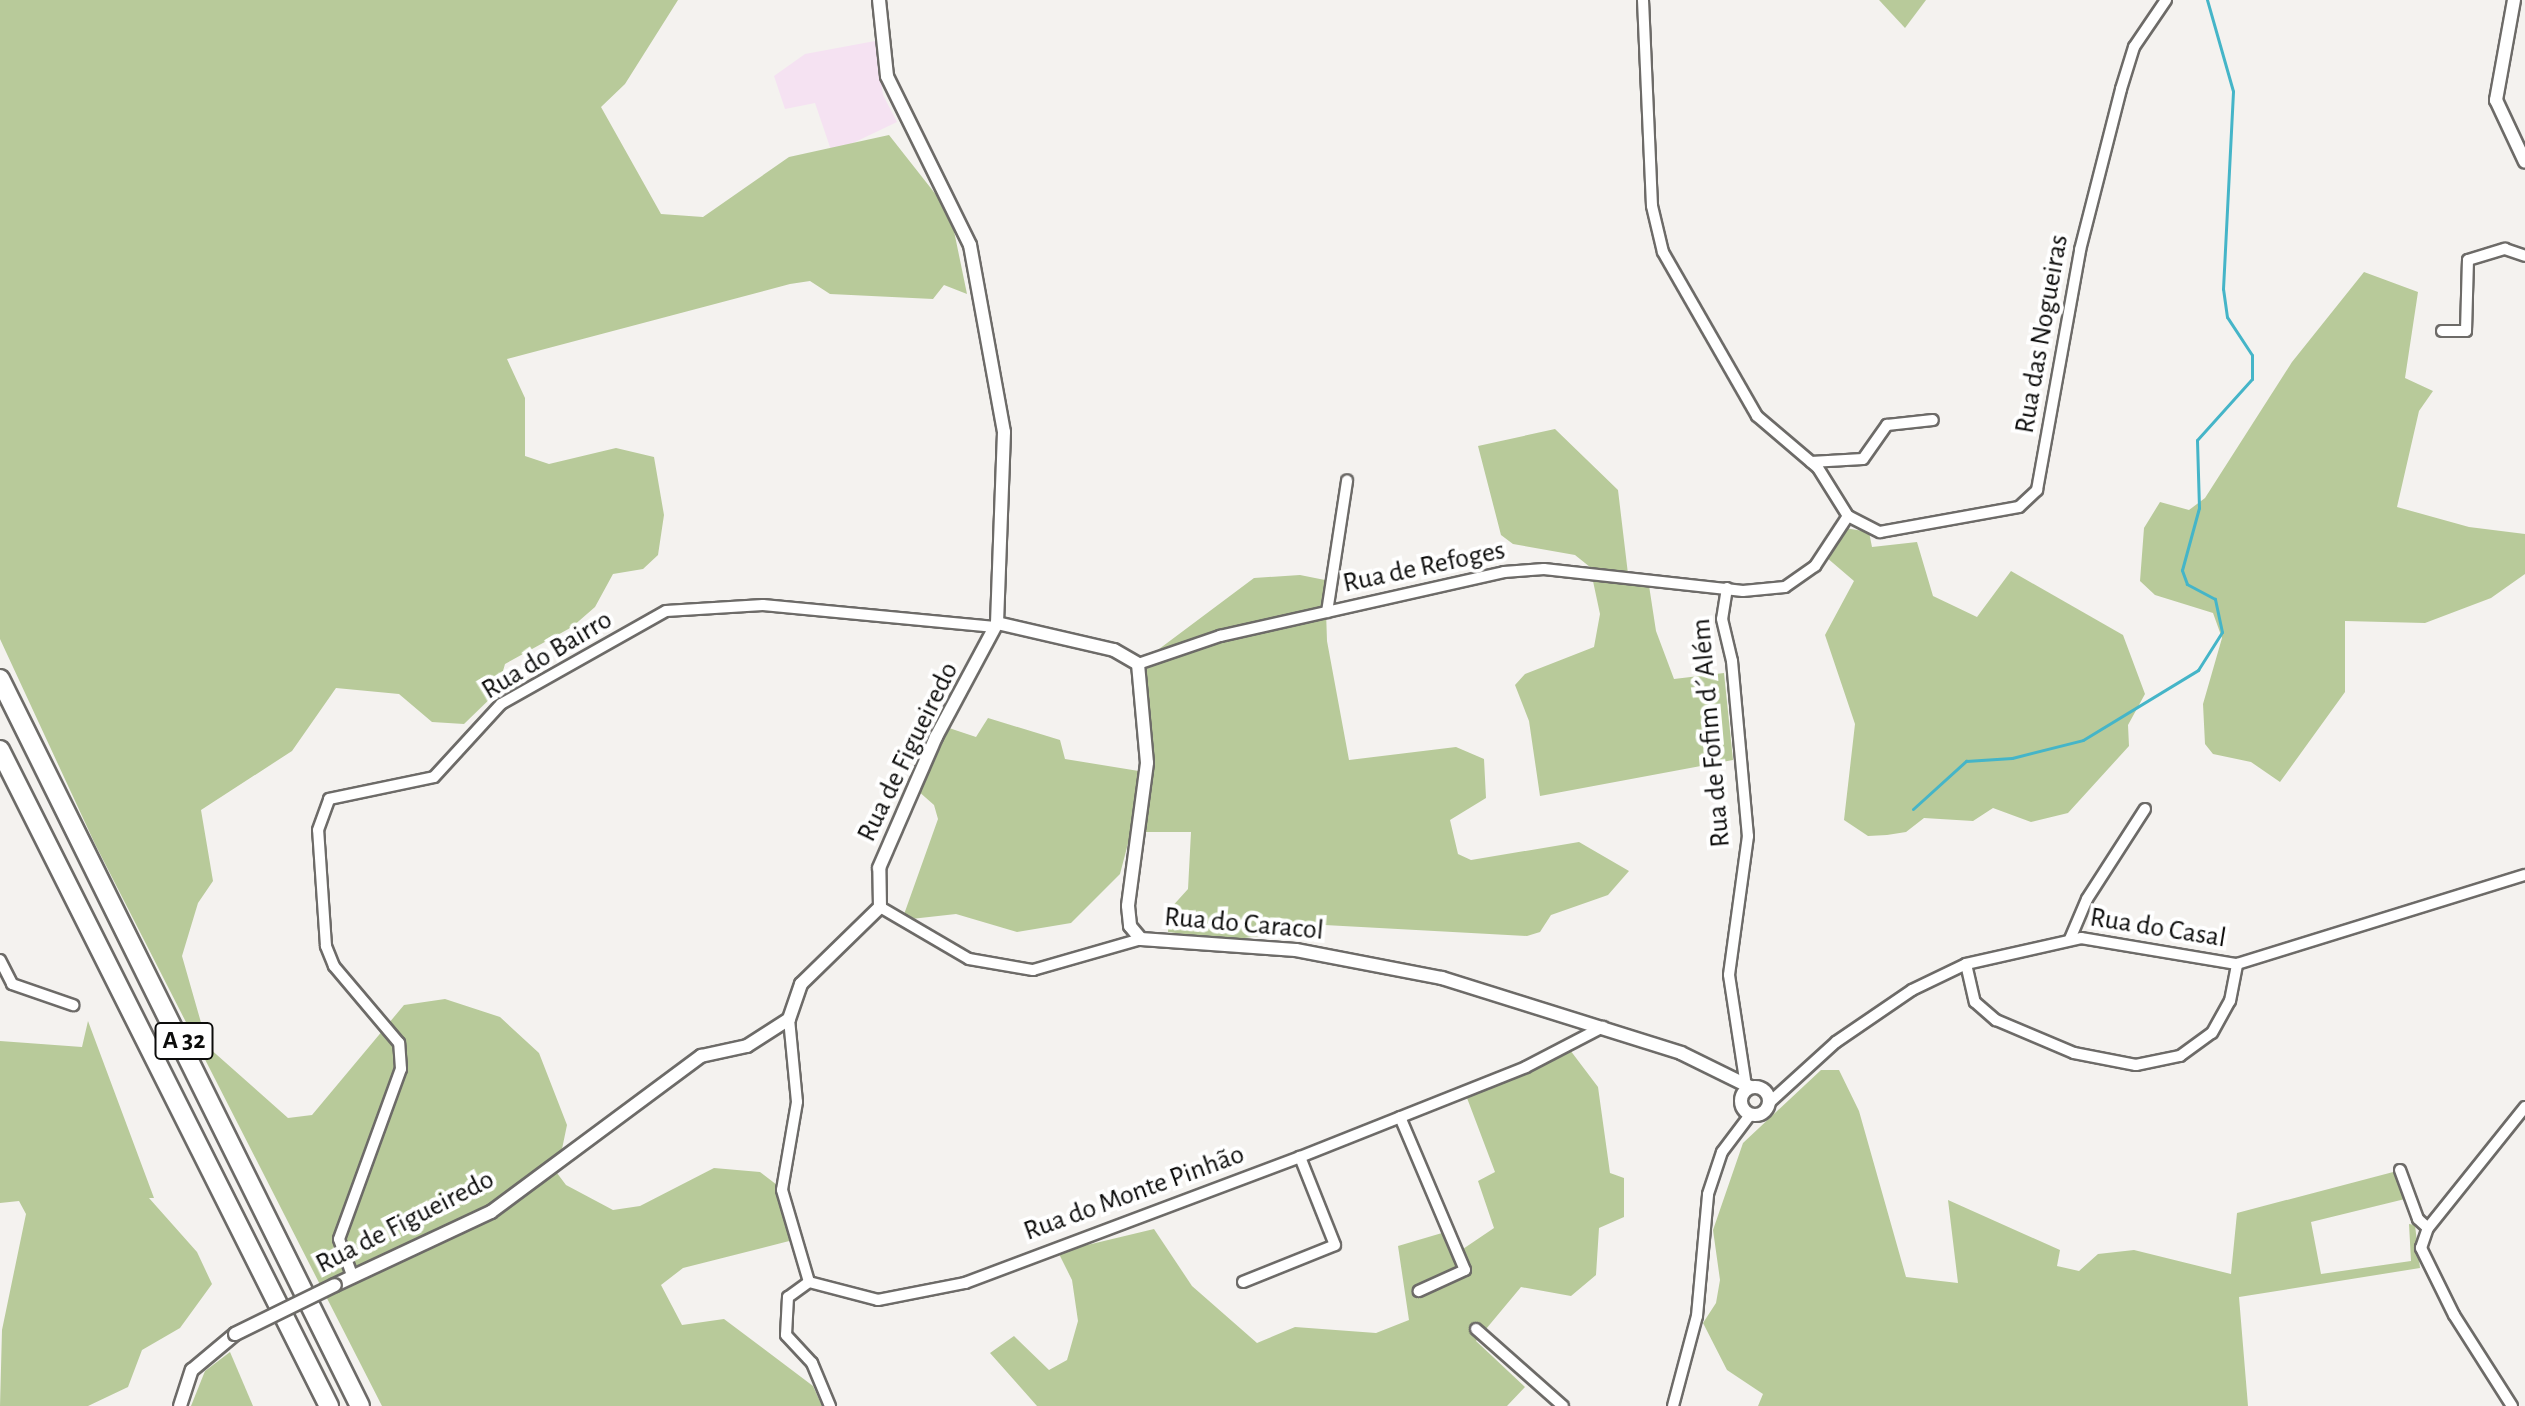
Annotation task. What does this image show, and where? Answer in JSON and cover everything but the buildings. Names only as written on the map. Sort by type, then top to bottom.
[{"type":"highway","name":"A 32","points":[[0,679],[360,1406]]},
{"type":"highway","name":"A 32","points":[[0,750],[329,1406]]},
{"type":"street","name":"Rua de Figueiredo","points":[[879,0],[887,76],[970,245],[1004,432],[996,625],[936,737],[879,868],[880,907]]},
{"type":"street","points":[[1643,0],[1656,232],[1747,403],[1811,462],[1848,516]]},
{"type":"street","name":"Rua das Nogueiras","points":[[1848,516],[1880,532],[2019,507],[2037,490],[2080,250],[2121,89],[2134,47],[2166,0]]},
{"type":"street","points":[[2514,0],[2496,100],[2525,162]]},
{"type":"street","points":[[2442,331],[2466,331],[2468,260],[2505,249],[2525,256]]},
{"type":"street","points":[[1811,462],[1863,459],[1873,453],[1887,425],[1933,420]]},
{"type":"street","points":[[1327,612],[1347,481]]},
{"type":"street","name":"Rua de Fofim d´Além","points":[[1748,1084],[1729,975],[1748,836],[1732,661],[1722,619],[1727,588],[1785,587],[1815,566],[1848,516]]},
{"type":"street","name":"Rua de Refoges","points":[[1138,664],[1220,636],[1544,569],[1727,588]]},
{"type":"street","name":"Rua do Bairro","points":[[352,1275],[339,1239],[401,1069],[399,1043],[334,966],[326,946],[318,830],[329,799],[434,777],[501,704],[666,611],[763,605],[819,613],[996,625]]},
{"type":"street","points":[[996,625],[1114,650],[1138,664]]},
{"type":"street","name":"Rua do Caracol","points":[[1138,664],[1147,763],[1128,906],[1130,926],[1141,939],[1371,961],[1603,1027],[1748,1084]]},
{"type":"street","points":[[2070,939],[2087,899],[2145,809]]},
{"type":"street","name":"Rua do Casal","points":[[1770,1102],[1836,1042],[1912,990],[1966,964],[2070,939],[2162,947],[2237,964],[2525,875]]},
{"type":"street","points":[[830,1406],[812,1363],[786,1335],[788,1297],[809,1282],[782,1190],[797,1102],[789,1019],[801,984],[880,907],[969,959],[1033,970],[1141,939]]},
{"type":"street","points":[[0,960],[12,984],[73,1005]]},
{"type":"street","points":[[1966,964],[1975,1002],[1996,1020],[2074,1053],[2136,1065],[2180,1056],[2212,1033],[2230,1001],[2237,964]]},
{"type":"street","name":"Rua de Figueiredo","points":[[180,1406],[192,1370],[235,1334],[352,1275],[491,1212],[701,1056],[747,1046],[789,1019]]},
{"type":"street","name":"Rua do Monte Pinhão","points":[[809,1282],[878,1300],[916,1296],[1300,1157],[1526,1067],[1603,1027]]},
{"type":"street","points":[[1673,1406],[1697,1316],[1708,1194],[1722,1152],[1750,1115],[1763,1114],[1770,1102],[1765,1090],[1748,1084],[1741,1100],[1750,1115]]},
{"type":"street","points":[[2512,1406],[2430,1272],[2421,1248],[2428,1228],[2525,1107]]},
{"type":"street","points":[[1400,1117],[1465,1270],[1419,1291]]},
{"type":"street","points":[[1243,1282],[1335,1245],[1300,1157]]},
{"type":"street","points":[[2400,1170],[2418,1219],[2428,1228]]},
{"type":"street","points":[[1476,1329],[1563,1406]]},
{"type":"shaded area","points":[[875,41],[883,95],[897,122],[832,153],[815,103],[785,109],[774,76],[805,54]]},
{"type":"green space","points":[[0,0],[678,0],[625,84],[601,107],[661,214],[703,217],[789,157],[889,135],[937,196],[954,231],[967,294],[944,285],[933,299],[830,294],[810,281],[507,359],[525,398],[525,456],[549,464],[616,448],[654,457],[664,515],[658,555],[643,569],[613,574],[595,607],[572,627],[505,664],[497,692],[464,724],[432,722],[399,694],[336,688],[292,751],[201,810],[213,881],[198,903],[182,956],[208,1047],[288,1118],[312,1115],[404,1005],[445,999],[500,1017],[539,1053],[567,1125],[557,1173],[566,1185],[613,1210],[640,1206],[714,1168],[760,1172],[777,1185],[797,1239],[683,1268],[661,1285],[682,1325],[724,1319],[813,1386],[822,1406],[382,1406],[95,844],[0,639]]},
{"type":"green space","points":[[1879,0],[1926,0],[1905,28]]},
{"type":"green space","points":[[2364,272],[2418,292],[2405,378],[2433,391],[2419,411],[2397,507],[2469,527],[2525,534],[2525,574],[2491,598],[2425,623],[2345,621],[2345,692],[2280,782],[2251,762],[2213,754],[2205,744],[2203,704],[2222,638],[2213,613],[2155,595],[2140,581],[2144,528],[2160,502],[2189,510],[2205,498],[2292,362]]},
{"type":"green space","points":[[1555,429],[1618,490],[1628,574],[1648,579],[1656,631],[1674,679],[1724,673],[1733,760],[1540,796],[1529,721],[1515,685],[1525,674],[1594,647],[1600,614],[1590,567],[1575,555],[1513,544],[1501,535],[1478,446]]},
{"type":"green space","points":[[1845,528],[1869,532],[1872,547],[1917,542],[1933,596],[1977,617],[2011,571],[2123,635],[2145,694],[2128,725],[2129,746],[2068,813],[2031,822],[1993,808],[1973,821],[1924,818],[1906,832],[1868,836],[1844,820],[1855,724],[1825,635],[1854,581],[1826,557]]},
{"type":"green space","points":[[1300,575],[1325,580],[1327,641],[1349,760],[1456,747],[1484,759],[1486,798],[1450,820],[1458,854],[1471,860],[1579,842],[1629,871],[1608,895],[1551,915],[1540,932],[1527,936],[1288,923],[1273,934],[1230,940],[1168,932],[1169,910],[1188,889],[1191,832],[1131,832],[1120,874],[1071,923],[1017,932],[956,914],[902,920],[938,819],[934,805],[917,790],[946,727],[976,737],[988,718],[1060,740],[1065,759],[1151,773],[1139,664],[1254,578]]},
{"type":"green space","points":[[88,1021],[154,1198],[149,1198],[197,1252],[212,1284],[180,1328],[142,1350],[128,1387],[88,1406],[0,1406],[2,1330],[26,1214],[19,1201],[0,1203],[0,1041],[82,1047]]},
{"type":"green space","points":[[1567,1046],[1598,1087],[1610,1173],[1624,1178],[1624,1217],[1599,1228],[1596,1275],[1571,1296],[1521,1287],[1476,1341],[1525,1387],[1507,1406],[1037,1406],[990,1353],[1014,1336],[1049,1370],[1067,1360],[1078,1321],[1072,1280],[1058,1252],[1154,1229],[1192,1286],[1257,1343],[1295,1327],[1376,1333],[1409,1320],[1398,1246],[1442,1233],[1449,1251],[1460,1251],[1494,1228],[1478,1181],[1495,1172],[1467,1098],[1482,1092],[1480,1085]]},
{"type":"green space","points":[[1821,1070],[1839,1070],[1859,1111],[1906,1277],[1958,1283],[1948,1200],[2060,1250],[2057,1266],[2079,1271],[2098,1254],[2134,1250],[2231,1274],[2237,1213],[2397,1171],[2405,1199],[2311,1222],[2321,1274],[2411,1261],[2409,1224],[2415,1225],[2420,1268],[2239,1297],[2248,1406],[1758,1406],[1763,1394],[1727,1370],[1703,1323],[1716,1303],[1720,1280],[1713,1230],[1743,1143]]},
{"type":"green space","points":[[230,1352],[253,1406],[191,1406],[205,1371]]},
{"type":"waterway","points":[[1913,809],[1966,761],[2012,758],[2083,740],[2198,670],[2222,632],[2215,599],[2187,584],[2182,570],[2199,508],[2197,440],[2252,379],[2252,355],[2227,317],[2223,289],[2233,91],[2207,0]]}]
